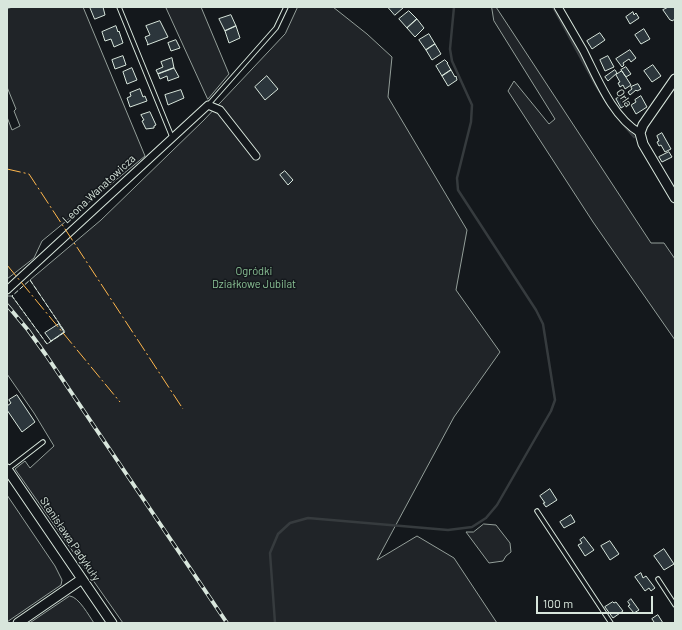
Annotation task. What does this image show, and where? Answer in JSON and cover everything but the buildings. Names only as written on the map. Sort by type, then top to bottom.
[{"type":"street","name":"Orla","points":[[558,7],[584,52],[595,76],[617,111],[634,130],[640,133],[643,144],[675,198]]},
{"type":"street","points":[[640,133],[675,79]]},
{"type":"street","name":"Leona Wanatowicza","points":[[7,290],[208,105]]},
{"type":"street","points":[[208,105],[220,110],[256,156]]},
{"type":"street","name":"Stanisława Padykuły","points":[[7,469],[112,623]]},
{"type":"street","points":[[18,623],[82,579]]},
{"type":"lane","points":[[119,7],[172,137]]},
{"type":"lane","name":"Leona Wanatowicza","points":[[208,105],[276,28],[286,7]]},
{"type":"lane","points":[[7,469],[43,442]]},
{"type":"lane","points":[[537,511],[611,623]]},
{"type":"lane","points":[[658,579],[675,605]]},
{"type":"green space","points":[[13,7],[83,7],[145,156],[42,241],[34,258],[7,279],[7,117],[12,130],[20,126],[14,111],[16,109],[7,87],[7,9]]},
{"type":"green space","points":[[166,7],[201,7],[229,74],[208,99]]},
{"type":"green space","name":"Ogródki Działkowe Jubilat","points":[[298,7],[333,7],[367,34],[392,57],[388,97],[467,230],[456,290],[500,352],[454,417],[377,560],[417,536],[454,558],[497,623],[123,623],[15,469],[25,461],[30,468],[54,446],[34,413],[7,374],[7,296],[12,296],[47,344],[65,332],[30,280],[101,220],[204,120],[285,34]]},
{"type":"green space","points":[[492,7],[496,7],[651,243],[664,243],[675,259],[675,340],[593,222],[508,91],[514,81],[549,124],[555,119],[494,21]]},
{"type":"green space","points":[[7,495],[55,566],[62,580],[61,585],[7,622]]},
{"type":"green space","points":[[484,524],[496,525],[510,543],[511,552],[503,561],[489,563],[466,532],[473,532]]},
{"type":"green space","points":[[70,596],[80,603],[94,623],[30,623]]},
{"type":"waterway","points":[[275,623],[270,553],[278,534],[290,523],[308,518],[448,530],[472,527],[486,518],[497,505],[551,411],[555,400],[543,324],[536,310],[458,190],[457,178],[471,122],[472,105],[452,61],[450,49],[454,7]]},
{"type":"waterway","points":[[553,7],[595,84],[608,104]]},
{"type":"waterway","points":[[623,124],[634,137]]},
{"type":"railway","points":[[7,305],[46,355],[227,623]]},
{"type":"fence","points":[[30,280],[65,332],[47,344],[12,296],[30,280]]},
{"type":"power","points":[[7,169],[29,174],[183,409]]},
{"type":"power","points":[[7,265],[120,402]]}]
